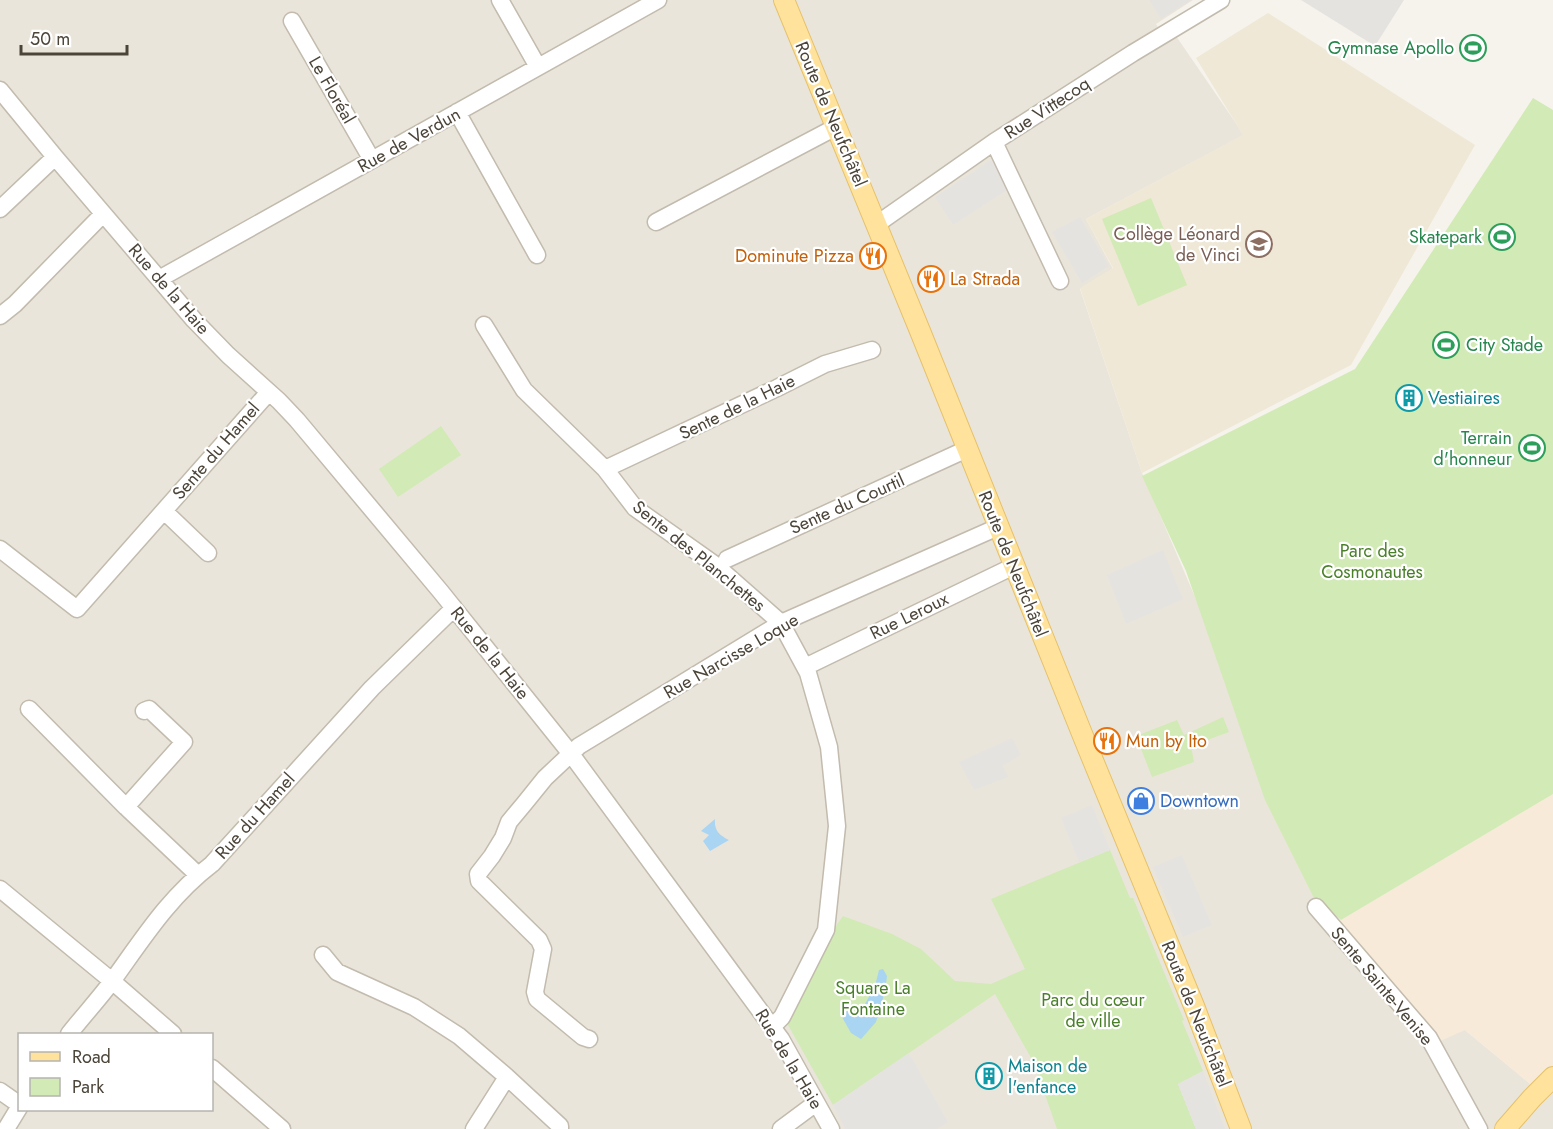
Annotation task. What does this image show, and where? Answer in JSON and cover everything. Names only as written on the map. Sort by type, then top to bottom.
[{"type":"main road","name":"Route de Neufchâtel","points":[[783,0],[877,224],[1194,1006],[1241,1129]]},
{"type":"main road","points":[[1505,1129],[1553,1077]]},
{"type":"street","points":[[500,0],[538,67]]},
{"type":"street","name":"Rue de Verdun","points":[[159,279],[658,0]]},
{"type":"street","name":"Rue Vittecoq","points":[[877,224],[994,142],[1221,0]]},
{"type":"street","name":"Le Floréal","points":[[292,21],[372,160]]},
{"type":"street","name":"Rue de la Haie","points":[[0,90],[194,320],[297,420],[454,608],[571,754],[781,1039],[831,1129]]},
{"type":"street","points":[[457,112],[537,255]]},
{"type":"street","points":[[656,222],[836,127]]},
{"type":"street","points":[[994,142],[1060,281]]},
{"type":"street","points":[[0,209],[55,157]]},
{"type":"street","points":[[0,316],[15,304],[103,214]]},
{"type":"street","name":"Sente des Planchettes","points":[[484,324],[524,390],[604,469],[635,508],[714,564],[781,623],[805,667],[830,747],[837,826],[826,930],[782,1017],[772,1027]]},
{"type":"street","name":"Sente de la Haie","points":[[604,469],[825,364],[872,350]]},
{"type":"street","name":"Sente du Hamel","points":[[0,549],[77,609],[268,392]]},
{"type":"street","name":"Sente du Courtil","points":[[727,559],[967,449]]},
{"type":"street","name":"Sente du Hamel","points":[[164,511],[208,553]]},
{"type":"street","name":"Rue Narcisse Loque","points":[[588,1039],[582,1037],[537,999],[535,992],[543,949],[539,940],[479,880],[478,874],[503,838],[509,822],[545,778],[579,747],[781,623],[998,527]]},
{"type":"street","name":"Rue Leroux","points":[[805,667],[1014,566]]},
{"type":"street","name":"Rue du Hamel","points":[[71,1033],[172,900],[212,864],[372,688],[454,608]]},
{"type":"street","points":[[29,709],[126,807],[198,875]]},
{"type":"street","points":[[126,807],[184,742],[149,709],[144,711]]},
{"type":"street","points":[[0,889],[112,981],[171,1033]]},
{"type":"street","name":"Sente Sainte-Venise","points":[[1316,907],[1429,1038],[1479,1129]]},
{"type":"street","points":[[323,955],[337,972],[414,1007],[459,1036],[507,1077],[560,1126],[560,1129]]},
{"type":"street","points":[[213,1069],[282,1129]]},
{"type":"street","points":[[474,1129],[507,1077]]},
{"type":"street","points":[[0,1091],[18,1104]]},
{"type":"street","points":[[781,1129],[816,1103]]},
{"type":"street","points":[[6,1129],[18,1109]]},
{"type":"shaded area","points":[[0,0],[1193,0],[1156,24],[1167,41],[1176,36],[1244,135],[1086,219],[1113,269],[1080,289],[1142,473],[1334,922],[1540,1092],[1553,1076],[1553,1129],[0,1129]]},
{"type":"shaded area","points":[[1149,0],[1191,0],[1161,19]]},
{"type":"shaded area","points":[[1301,0],[1404,0],[1375,46]]},
{"type":"shaded area","name":"Collège Léonard de Vinci","points":[[1268,13],[1475,145],[1351,365],[1142,473],[1080,288],[1113,268],[1086,219],[1243,135],[1196,58]]},
{"type":"shaded area","points":[[991,160],[1010,188],[953,225],[935,197]]},
{"type":"shaded area","points":[[1080,217],[1109,266],[1082,283],[1052,232]]},
{"type":"shaded area","points":[[1163,550],[1183,599],[1126,624],[1107,575]]},
{"type":"shaded area","points":[[1012,738],[1021,755],[1003,766],[1008,777],[974,790],[959,762]]},
{"type":"shaded area","points":[[1553,794],[1553,1076],[1541,1093],[1465,1030],[1436,1043],[1334,922],[1341,920]]},
{"type":"shaded area","points":[[1092,805],[1110,850],[1079,862],[1061,818]]},
{"type":"shaded area","points":[[1182,855],[1212,925],[1183,937],[1153,867]]},
{"type":"shaded area","points":[[909,1053],[948,1122],[937,1129],[845,1129],[833,1105]]},
{"type":"shaded area","points":[[1203,1071],[1225,1129],[1196,1129],[1178,1084]]},
{"type":"green space","name":"Parc des Cosmonautes","points":[[1533,98],[1553,110],[1553,794],[1341,920],[1315,900],[1265,800],[1186,571],[1142,476],[1355,369]]},
{"type":"green space","points":[[1151,198],[1187,285],[1138,306],[1102,219]]},
{"type":"green space","points":[[441,426],[461,455],[398,497],[379,469]]},
{"type":"green space","points":[[1223,717],[1229,732],[1191,746],[1194,762],[1152,777],[1136,736],[1177,720],[1184,735]]},
{"type":"green space","name":"Parc du cœur de ville","points":[[1110,850],[1130,898],[1133,898],[1203,1071],[1178,1084],[1196,1129],[1057,1129],[1034,1063],[995,994],[833,1105],[788,1025],[789,1018],[831,933],[843,916],[892,934],[921,949],[955,981],[991,984],[1025,969],[991,899]]},
{"type":"water","points":[[715,819],[718,832],[729,840],[710,851],[703,841],[709,835],[701,831]]},
{"type":"water","points":[[883,969],[887,976],[876,1022],[861,1039],[851,1033],[842,1017],[846,1011],[853,1012],[865,1004],[875,986],[879,970]]},
{"type":"place","name":"Gymnase Apollo","points":[[1473,48]]},
{"type":"place","name":"Skatepark","points":[[1502,237]]},
{"type":"place","name":"Collège Léonard de Vinci","points":[[1259,244]]},
{"type":"place","name":"Dominute Pizza","points":[[873,256]]},
{"type":"place","name":"La Strada","points":[[931,279]]},
{"type":"place","name":"City Stade","points":[[1446,345]]},
{"type":"place","name":"Vestiaires","points":[[1409,398]]},
{"type":"place","name":"Terrain d'honneur","points":[[1532,448]]},
{"type":"place","name":"Mun by Ito","points":[[1107,741]]},
{"type":"place","name":"Downtown","points":[[1141,801]]},
{"type":"place","name":"Maison de l'enfance","points":[[989,1076]]},
{"type":"park label","name":"Square La Fontaine","points":[[873,998]]}]
